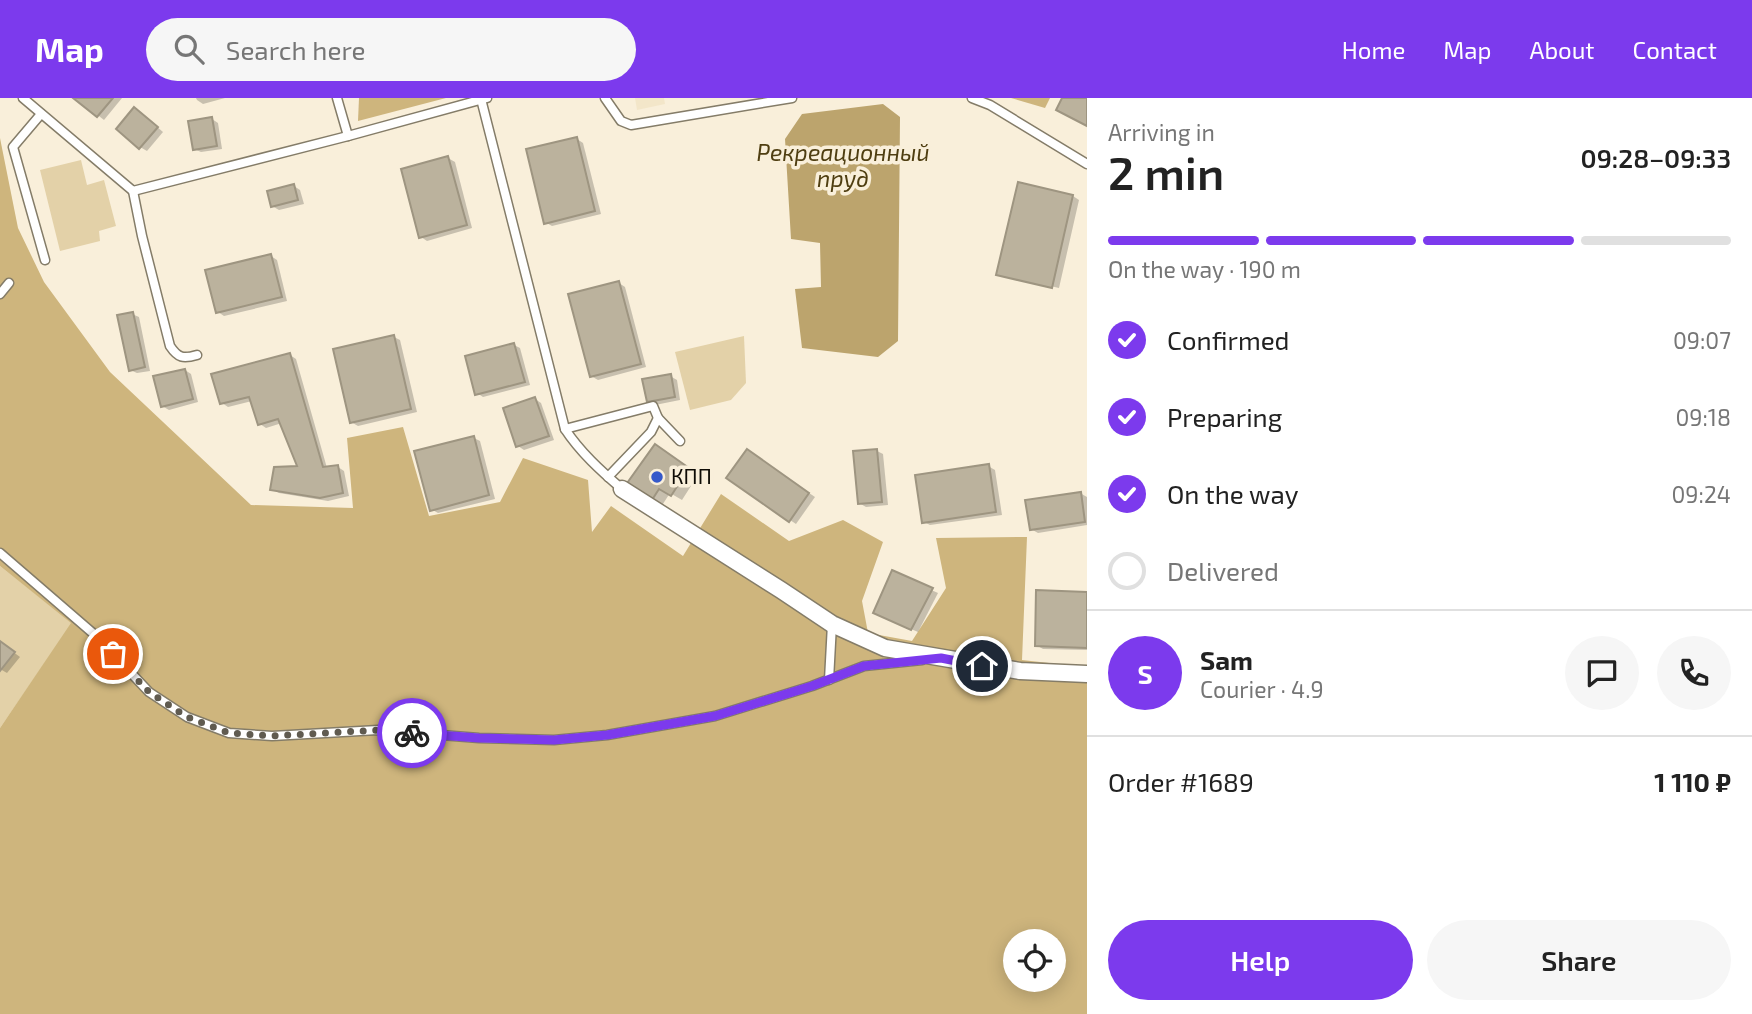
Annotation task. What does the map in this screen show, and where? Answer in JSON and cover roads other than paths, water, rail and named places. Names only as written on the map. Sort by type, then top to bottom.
[{"type":"street","points":[[622,489],[832,625],[885,648],[1020,671],[1087,674]]},
{"type":"lane","points":[[23,98],[133,191],[170,346],[176,355],[187,358],[197,355]]},
{"type":"lane","points":[[337,98],[348,136]]},
{"type":"lane","points":[[605,98],[621,121],[631,125],[792,98]]},
{"type":"lane","points":[[972,98],[990,105],[1087,164]]},
{"type":"lane","points":[[133,191],[484,99],[565,429],[572,440],[622,489]]},
{"type":"lane","points":[[41,114],[13,147],[45,260]]},
{"type":"lane","points":[[0,294],[9,284]]},
{"type":"lane","points":[[162,317],[172,314]]},
{"type":"lane","points":[[565,429],[653,406],[658,418],[680,441]]},
{"type":"lane","points":[[608,477],[652,432],[658,418]]},
{"type":"lane","points":[[0,553],[94,635],[149,692],[187,717],[229,733],[272,736],[379,730],[479,738],[554,740],[607,735],[715,716],[830,680],[864,666],[941,658]]},
{"type":"lane","points":[[830,680],[832,625]]},
{"type":"water","name":"Рекреационный пруд","points":[[883,104],[900,117],[898,341],[878,357],[802,348],[795,289],[821,287],[820,243],[791,239],[785,139],[802,114]]},
{"type":"place","name":"КПП","points":[[657,477]]}]
